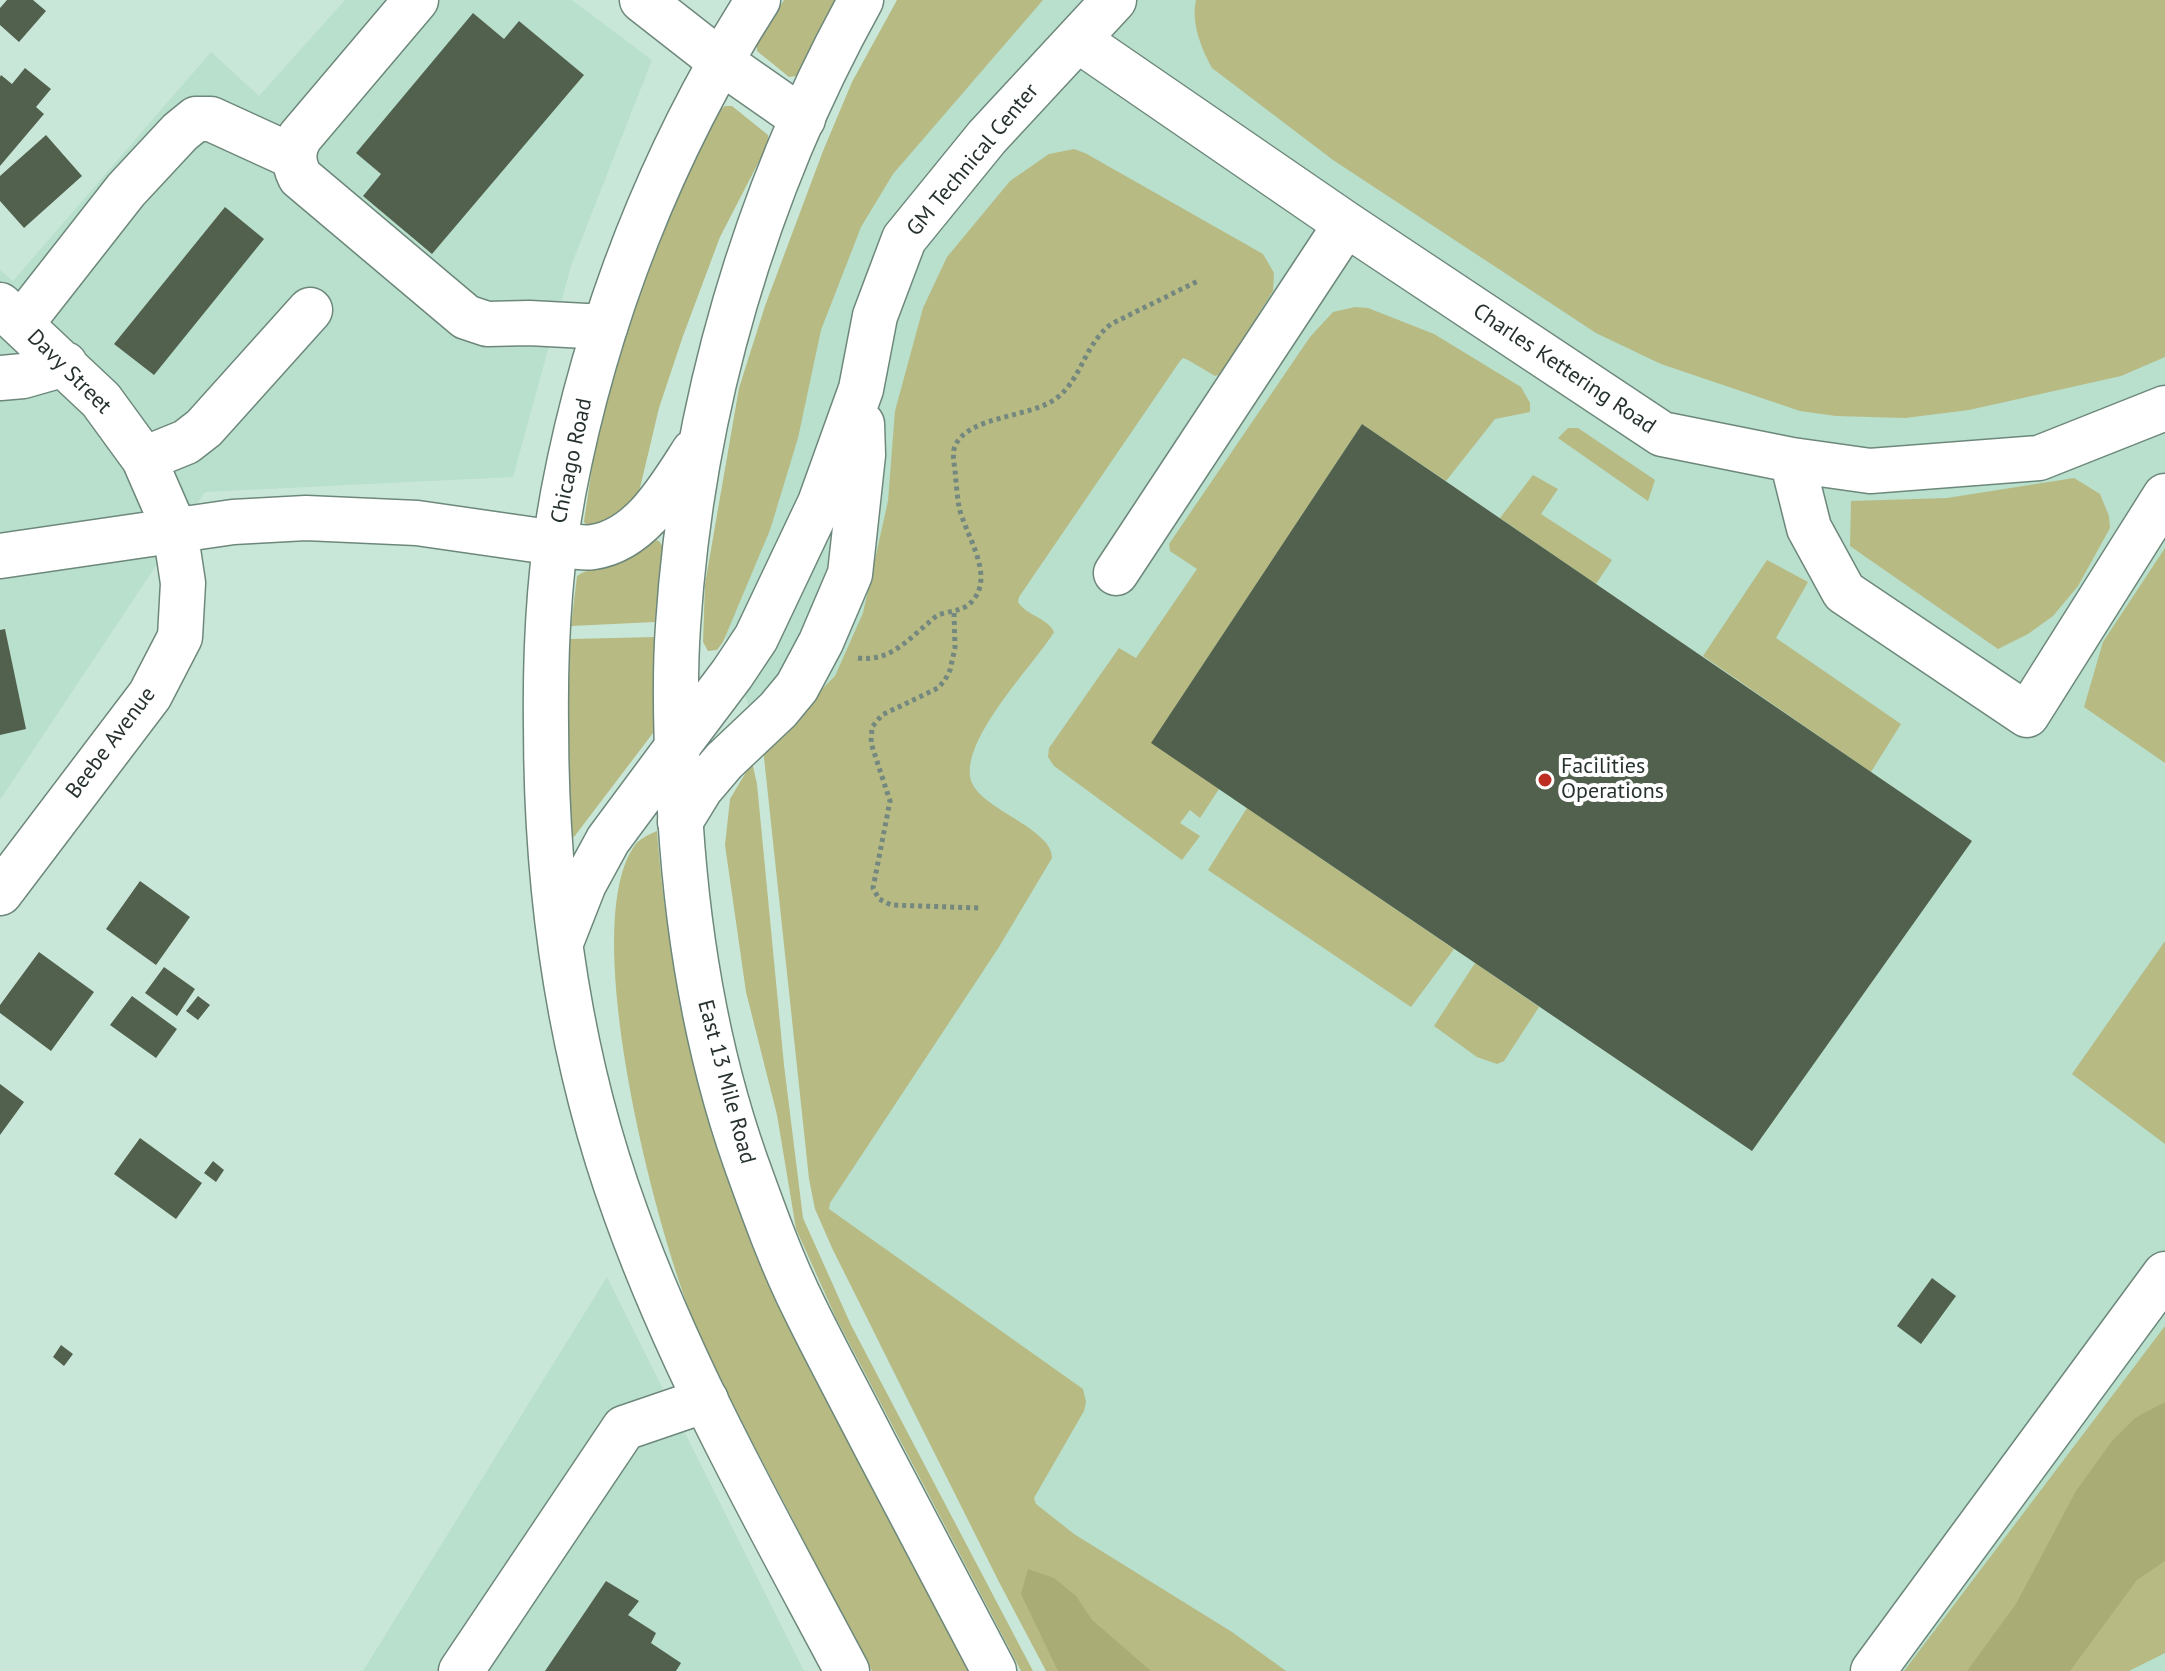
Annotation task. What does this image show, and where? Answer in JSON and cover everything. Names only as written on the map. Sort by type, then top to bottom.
[{"type":"main road","points":[[416,0],[300,137],[294,157],[300,177],[466,317],[487,324],[605,327]]},
{"type":"main road","points":[[642,0],[720,61],[803,119]]},
{"type":"main road","name":"Chicago Road","points":[[0,556],[273,519],[353,518],[417,523],[556,543],[574,443],[605,327],[641,226],[689,120],[720,61],[758,0]]},
{"type":"main road","points":[[847,1671],[706,1400],[646,1268],[600,1135],[578,1046],[560,946],[546,781],[546,677],[556,543],[591,548],[615,541],[639,523],[664,497],[701,440],[719,360],[771,197],[803,119],[861,0]]},
{"type":"main road","name":"GM Technical Center","points":[[560,946],[584,884],[608,840],[756,638],[820,503],[861,389],[875,316],[904,239],[987,137],[1114,0]]},
{"type":"main road","name":"Charles Kettering Road","points":[[1078,40],[1346,224],[1662,434],[1792,460],[1870,471],[2039,458],[2165,408]]},
{"type":"main road","points":[[11,314],[180,132],[196,119],[211,119],[294,157]]},
{"type":"main road","points":[[1116,573],[1346,224]]},
{"type":"main road","points":[[144,459],[186,442],[204,428],[310,310]]},
{"type":"main road","name":"Davy Street","points":[[11,314],[101,400],[144,459],[175,530]]},
{"type":"main road","points":[[0,378],[23,376],[65,364]]},
{"type":"main road","name":"GM Technical Center","points":[[680,822],[701,788],[724,761],[778,710],[797,687],[821,642],[850,574],[863,455],[861,389]]},
{"type":"main road","name":"East 13 Mile Road","points":[[701,440],[677,628],[677,747],[680,822],[696,971],[718,1066],[744,1157],[803,1305],[994,1671]]},
{"type":"main road","points":[[1792,460],[1809,528],[1844,592],[2027,715],[2165,496]]},
{"type":"main road","name":"Beebe Avenue","points":[[0,893],[150,695],[180,637],[183,583],[175,530]]},
{"type":"main road","points":[[1873,1671],[2165,1274]]},
{"type":"main road","points":[[461,1671],[624,1428],[706,1400]]},
{"type":"path","points":[[821,642],[844,655],[882,657],[892,653],[937,615],[954,613],[975,598],[981,578],[959,507],[953,454],[960,438],[980,425],[1040,408],[1056,399],[1070,385],[1090,345],[1111,324],[1200,280]]},
{"type":"path","points":[[954,613],[955,648],[945,680],[938,688],[882,715],[872,727],[871,743],[890,801],[873,888],[879,899],[891,905],[980,908]]},
{"type":"shaded area","points":[[345,0],[572,0],[652,60],[571,266],[513,477],[205,492],[0,800],[0,270],[13,281],[211,52],[259,96]]},
{"type":"shaded area","points":[[905,0],[2165,0],[2165,1671],[1046,1671],[897,1380],[815,1209],[763,748],[726,640],[723,622]]},
{"type":"shaded area","points":[[607,1277],[804,1671],[363,1671]]},
{"type":"green space","points":[[784,0],[835,0],[803,69],[796,76],[789,77],[757,51],[757,43]]},
{"type":"green space","points":[[897,0],[1043,0],[893,174],[861,227],[821,330],[798,438],[770,530],[723,642],[717,650],[708,651],[703,642],[705,584],[739,388],[765,306],[823,151],[852,82]]},
{"type":"green space","points":[[1196,0],[2165,0],[2165,357],[2121,376],[1969,410],[1905,418],[1836,416],[1800,411],[1661,364],[1596,333],[1333,160],[1212,68],[1196,27]]},
{"type":"green space","points":[[725,106],[732,106],[768,135],[769,142],[720,237],[683,336],[659,408],[640,488],[626,509],[610,524],[587,528],[584,521],[597,441],[622,348],[682,190],[717,113]]},
{"type":"green space","points":[[1074,149],[1263,254],[1274,273],[1273,291],[1221,374],[1215,376],[1183,358],[1180,361],[1019,597],[1022,607],[1047,623],[1054,632],[985,728],[970,769],[973,785],[980,794],[1042,838],[1052,858],[999,947],[830,1203],[829,1209],[1083,1389],[1086,1402],[1084,1411],[1034,1498],[1036,1504],[1074,1534],[1232,1632],[1286,1671],[1046,1671],[832,1248],[815,1209],[809,1179],[763,748],[835,676],[863,613],[888,501],[895,411],[923,308],[947,257],[1010,181],[1049,154]]},
{"type":"green space","points":[[1355,307],[1368,308],[1434,334],[1521,387],[1530,403],[1530,412],[1495,419],[1446,481],[1362,424],[1152,742],[1219,789],[1200,818],[1190,810],[1180,823],[1200,836],[1182,860],[1054,766],[1048,757],[1049,748],[1119,648],[1136,658],[1197,569],[1170,551],[1169,544],[1310,337],[1333,312]]},
{"type":"green space","points":[[1568,428],[1578,428],[1655,480],[1648,501],[1558,438]]},
{"type":"green space","points":[[1533,475],[1558,489],[1541,514],[1612,560],[1596,584],[1500,518]]},
{"type":"green space","points":[[2074,478],[2100,494],[2109,516],[2110,528],[2078,586],[2053,616],[2028,634],[1998,649],[1850,546],[1851,501],[1947,498]]},
{"type":"green space","points":[[652,539],[659,541],[663,547],[655,622],[571,626],[577,576],[614,563]]},
{"type":"green space","points":[[2165,548],[2165,763],[2084,707],[2103,642]]},
{"type":"green space","points":[[1767,560],[1808,582],[1776,638],[1901,724],[1871,772],[1703,656]]},
{"type":"green space","points":[[655,637],[653,733],[574,837],[570,835],[567,779],[570,639]]},
{"type":"green space","points":[[752,762],[757,784],[784,1065],[803,1218],[851,1325],[1033,1671],[1021,1671],[836,1318],[796,1229],[777,1115],[746,992],[725,845],[730,799]]},
{"type":"green space","points":[[1247,808],[1454,949],[1411,1007],[1208,870]]},
{"type":"green space","points":[[657,831],[665,911],[679,991],[719,1148],[970,1671],[872,1671],[730,1400],[696,1326],[680,1283],[644,1157],[618,1012],[614,946],[618,889],[633,848],[640,840]]},
{"type":"green space","points":[[2165,941],[2165,1144],[2072,1074]]},
{"type":"green space","points":[[1475,963],[1539,1007],[1504,1061],[1497,1064],[1477,1057],[1434,1026]]},
{"type":"green space","points":[[2165,1326],[2165,1653],[2129,1671],[1904,1671]]},
{"type":"green space","points":[[2165,1402],[2165,1561],[2137,1580],[2070,1671],[1967,1671],[2016,1604],[2076,1491],[2112,1441],[2135,1418]]},
{"type":"green space","points":[[1028,1569],[1054,1578],[1076,1596],[1092,1620],[1151,1671],[1058,1671],[1021,1594]]},
{"type":"building","points":[[7,0],[33,0],[46,11],[19,42],[0,25],[0,8]]},
{"type":"building","points":[[473,13],[504,39],[519,21],[584,75],[432,254],[363,196],[381,174],[356,153]]},
{"type":"building","points":[[25,68],[51,89],[36,107],[44,114],[0,166],[0,77],[12,84]]},
{"type":"building","points":[[46,135],[82,176],[24,228],[0,201],[0,176]]},
{"type":"building","points":[[225,207],[264,239],[154,375],[114,344]]},
{"type":"building","name":"Facilities Operations","points":[[1362,424],[1972,841],[1752,1151],[1151,743]]},
{"type":"building","points":[[5,629],[26,729],[0,735],[0,630]]},
{"type":"building","points":[[140,881],[190,917],[156,965],[106,929]]},
{"type":"building","points":[[39,952],[94,992],[51,1051],[0,1013],[0,1005]]},
{"type":"building","points":[[164,967],[195,989],[177,1016],[145,993]]},
{"type":"building","points":[[132,996],[177,1029],[156,1058],[110,1025]]},
{"type":"building","points":[[198,996],[210,1005],[198,1020],[186,1011]]},
{"type":"building","points":[[0,1084],[24,1102],[0,1135]]},
{"type":"building","points":[[140,1138],[202,1183],[176,1219],[114,1174]]},
{"type":"building","points":[[213,1161],[224,1170],[216,1182],[204,1173]]},
{"type":"building","points":[[1932,1278],[1956,1296],[1921,1344],[1897,1326]]},
{"type":"building","points":[[61,1345],[73,1354],[64,1366],[53,1357]]},
{"type":"building","points":[[606,1581],[639,1601],[628,1615],[656,1633],[651,1643],[681,1663],[676,1671],[545,1671]]},
{"type":"place","name":"Facilities Operations","points":[[1545,780]]}]
